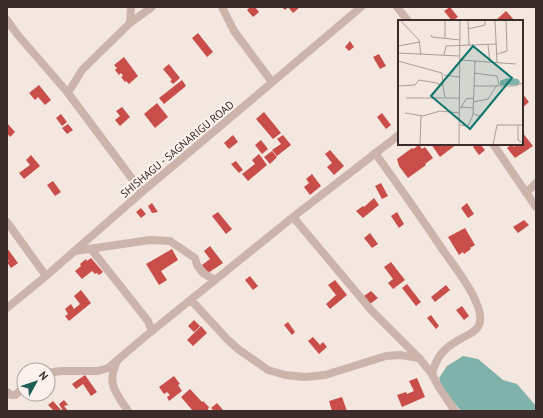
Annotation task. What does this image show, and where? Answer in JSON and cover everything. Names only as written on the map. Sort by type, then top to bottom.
[{"type":"street","points":[[130,23],[131,7]]},
{"type":"street","points":[[68,93],[82,70],[130,23],[152,7]]},
{"type":"street","points":[[222,7],[234,31],[272,82]]},
{"type":"street","name":"SHISHAGU - SAGNARIGU ROAD","points":[[7,308],[361,7]]},
{"type":"street","points":[[397,7],[407,20]]},
{"type":"street","points":[[7,20],[17,34],[68,93],[142,192]]},
{"type":"street","points":[[56,372],[104,370],[118,361],[152,331],[293,217],[398,136]]},
{"type":"street","points":[[493,145],[536,207]]},
{"type":"street","points":[[375,153],[462,277],[476,301],[480,315],[479,324],[474,331],[456,341],[435,361],[432,374]]},
{"type":"street","points":[[526,192],[536,183]]},
{"type":"street","points":[[293,217],[372,311],[419,358],[432,374],[438,386],[455,411]]},
{"type":"street","points":[[7,222],[46,276]]},
{"type":"street","points":[[74,251],[150,240],[170,241],[195,258],[197,265],[203,273],[215,280]]},
{"type":"street","points":[[91,249],[148,321],[152,331]]},
{"type":"street","points":[[191,300],[238,349],[268,370],[285,375],[305,377],[325,375],[386,356],[400,355],[419,358]]},
{"type":"street","points":[[118,361],[114,368],[111,380],[116,393],[128,411]]},
{"type":"street","points":[[7,392],[11,396],[16,394]]},
{"type":"water","points":[[463,356],[478,359],[503,380],[517,384],[536,406],[536,411],[461,411],[442,388],[439,378],[447,366]]},
{"type":"building","points":[[250,7],[255,7],[259,12],[253,17],[247,10]]},
{"type":"building","points":[[288,7],[300,7],[293,13]]},
{"type":"building","points":[[450,7],[458,17],[451,20],[444,11]]},
{"type":"building","points":[[506,11],[514,20],[496,20]]},
{"type":"building","points":[[198,33],[213,52],[207,57],[192,38]]},
{"type":"building","points":[[350,41],[354,47],[349,51],[345,47]]},
{"type":"building","points":[[379,54],[386,66],[380,69],[373,57]]},
{"type":"building","points":[[124,57],[138,76],[129,84],[121,77],[123,76],[121,73],[119,75],[115,70],[117,68],[114,65]]},
{"type":"building","points":[[169,64],[180,78],[173,84],[170,81],[172,80],[163,69]]},
{"type":"building","points":[[182,80],[186,86],[164,104],[159,98]]},
{"type":"building","points":[[39,85],[51,100],[45,105],[38,97],[35,100],[29,93]]},
{"type":"building","points":[[523,94],[529,102],[523,107]]},
{"type":"building","points":[[157,103],[168,117],[155,128],[144,114]]},
{"type":"building","points":[[122,107],[130,117],[120,126],[115,120],[120,116],[116,111]]},
{"type":"building","points":[[264,112],[281,133],[273,139],[256,119]]},
{"type":"building","points":[[382,113],[391,125],[386,129],[377,117]]},
{"type":"building","points":[[61,114],[67,122],[62,126],[56,118]]},
{"type":"building","points":[[7,123],[15,132],[10,137],[7,133]]},
{"type":"building","points":[[68,124],[73,130],[67,134],[62,128]]},
{"type":"building","points":[[523,133],[533,146],[515,158],[507,148],[511,145],[514,147],[517,145],[523,145]]},
{"type":"building","points":[[233,135],[238,142],[229,149],[224,143]]},
{"type":"building","points":[[283,135],[291,145],[277,156],[272,150],[281,144],[277,139]]},
{"type":"building","points":[[261,140],[268,149],[262,154],[255,145]]},
{"type":"building","points":[[419,145],[422,149],[425,147],[433,158],[408,178],[399,166],[397,159],[412,148],[413,149]]},
{"type":"building","points":[[432,145],[456,145],[440,157]]},
{"type":"building","points":[[475,145],[481,145],[485,150],[479,155],[473,147]]},
{"type":"building","points":[[330,150],[344,166],[334,175],[327,167],[332,163],[325,154]]},
{"type":"building","points":[[272,151],[277,157],[270,164],[264,157]]},
{"type":"building","points":[[259,154],[267,165],[248,181],[242,174],[255,164],[252,160]]},
{"type":"building","points":[[31,155],[40,166],[24,179],[19,173],[30,165],[26,160]]},
{"type":"building","points":[[236,161],[243,170],[239,173],[231,164]]},
{"type":"building","points":[[312,174],[321,186],[310,195],[304,187],[309,183],[306,179]]},
{"type":"building","points":[[53,181],[61,192],[55,196],[47,185]]},
{"type":"building","points":[[381,183],[388,196],[382,199],[375,186]]},
{"type":"building","points":[[374,198],[379,205],[363,218],[356,211],[363,206],[364,207]]},
{"type":"building","points":[[152,203],[158,212],[152,213],[148,206]]},
{"type":"building","points":[[467,203],[474,214],[468,218],[461,208]]},
{"type":"building","points":[[141,208],[146,214],[141,218],[136,212]]},
{"type":"building","points":[[218,212],[232,229],[226,234],[212,216]]},
{"type":"building","points":[[397,212],[404,224],[399,228],[391,216]]},
{"type":"building","points":[[524,220],[529,225],[518,233],[513,227]]},
{"type":"building","points":[[465,228],[475,245],[464,254],[463,252],[459,255],[448,237]]},
{"type":"building","points":[[370,233],[378,244],[372,248],[364,238]]},
{"type":"building","points":[[210,246],[223,263],[208,273],[202,265],[210,259],[204,251]]},
{"type":"building","points":[[7,248],[18,263],[11,268],[7,262],[9,261],[7,259]]},
{"type":"building","points":[[172,249],[178,260],[161,271],[167,280],[159,285],[146,264]]},
{"type":"building","points":[[91,258],[103,272],[99,275],[92,271],[82,279],[75,271],[86,259],[87,261]]},
{"type":"building","points":[[391,262],[405,280],[393,289],[388,283],[393,279],[384,267]]},
{"type":"building","points":[[250,276],[258,286],[253,290],[245,280]]},
{"type":"building","points":[[335,280],[347,295],[330,309],[326,304],[336,295],[328,285]]},
{"type":"building","points":[[407,284],[421,302],[416,306],[402,288]]},
{"type":"building","points":[[446,285],[450,290],[435,302],[431,297]]},
{"type":"building","points":[[81,290],[91,303],[69,321],[65,316],[68,314],[65,309],[71,304],[74,309],[80,304],[74,296]]},
{"type":"building","points":[[371,291],[378,298],[370,304],[364,296]]},
{"type":"building","points":[[462,306],[469,316],[464,320],[456,310]]},
{"type":"building","points":[[431,315],[439,326],[436,329],[427,318]]},
{"type":"building","points":[[194,320],[200,326],[194,332],[188,326]]},
{"type":"building","points":[[288,322],[295,332],[292,335],[284,325]]},
{"type":"building","points":[[201,326],[207,333],[193,346],[187,340]]},
{"type":"building","points":[[313,337],[320,345],[323,342],[327,347],[319,354],[308,341]]},
{"type":"building","points":[[85,375],[97,392],[91,396],[83,384],[76,389],[72,384]]},
{"type":"building","points":[[174,376],[180,384],[178,385],[182,391],[169,401],[167,397],[170,395],[167,392],[164,394],[159,387]]},
{"type":"building","points":[[417,378],[425,397],[402,407],[397,395],[406,392],[407,394],[414,391],[409,381]]},
{"type":"building","points":[[190,389],[209,407],[209,411],[193,411],[181,397]]},
{"type":"building","points":[[342,397],[347,411],[332,411],[329,401]]},
{"type":"building","points":[[64,400],[68,405],[64,406],[68,411],[63,411],[59,404]]},
{"type":"building","points":[[54,402],[61,410],[54,411],[48,405]]},
{"type":"building","points":[[217,403],[224,411],[214,411],[211,408]]}]
